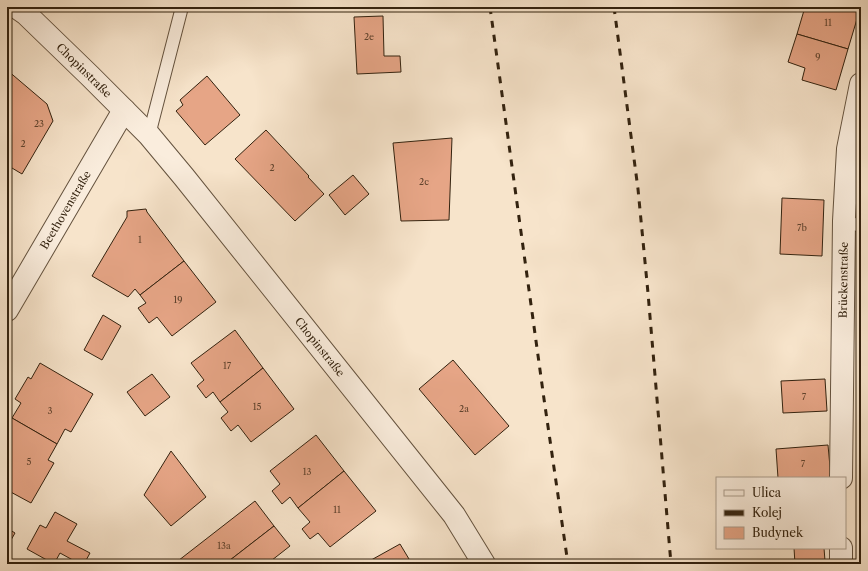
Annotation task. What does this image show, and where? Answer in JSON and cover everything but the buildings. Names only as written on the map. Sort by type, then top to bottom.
[{"type":"street","name":"Chopinstraße","points":[[16,7],[26,14],[149,135],[184,176],[454,515],[484,564]]},
{"type":"street","name":"Brückenstraße","points":[[841,477],[852,224],[848,148],[861,84]]},
{"type":"street","name":"Beethovenstraße","points":[[7,310],[124,110]]},
{"type":"street","points":[[840,564],[841,549]]},
{"type":"lane","points":[[149,135],[182,7]]},
{"type":"railway","points":[[490,7],[568,564]]},
{"type":"railway","points":[[614,7],[638,189],[671,564]]}]
